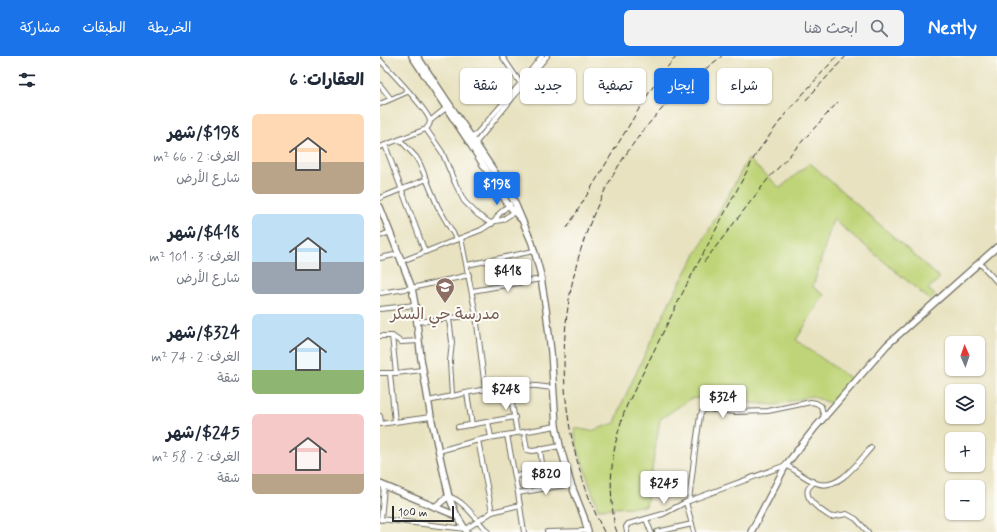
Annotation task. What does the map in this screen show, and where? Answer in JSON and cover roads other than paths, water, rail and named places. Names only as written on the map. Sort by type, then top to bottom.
[{"type":"main road","points":[[412,56],[446,108],[514,201],[516,211],[534,251],[541,279],[550,339],[556,426],[566,468],[588,532]]},
{"type":"main road","points":[[417,56],[472,142],[509,206],[516,211]]},
{"type":"main road","points":[[380,207],[382,218],[390,232],[412,288],[422,370],[431,417],[450,497],[457,516],[466,531]]},
{"type":"main road","points":[[751,532],[786,465],[824,417],[887,345],[979,262],[997,248]]},
{"type":"main road","points":[[382,485],[457,516]]},
{"type":"main road","points":[[435,507],[446,498],[450,497]]},
{"type":"street","points":[[502,56],[520,83]]},
{"type":"street","points":[[533,68],[542,56]]},
{"type":"street","points":[[536,68],[547,56]]},
{"type":"street","points":[[380,60],[421,107],[430,121]]},
{"type":"street","points":[[380,85],[391,99]]},
{"type":"street","points":[[472,142],[520,86]]},
{"type":"street","points":[[380,104],[407,92]]},
{"type":"street","points":[[380,148],[426,129],[430,121],[446,108]]},
{"type":"street","points":[[426,129],[442,152],[464,201],[478,215],[494,222]]},
{"type":"street","points":[[400,140],[416,157],[427,179],[438,207],[459,239],[467,265],[472,291],[486,389]]},
{"type":"street","points":[[385,145],[425,252]]},
{"type":"street","points":[[380,198],[427,179]]},
{"type":"street","points":[[494,222],[499,214],[514,201]]},
{"type":"street","points":[[402,261],[482,230],[516,211]]},
{"type":"street","points":[[380,236],[390,232]]},
{"type":"street","points":[[467,265],[534,251]]},
{"type":"street","points":[[380,258],[399,254]]},
{"type":"street","points":[[979,262],[997,282]]},
{"type":"street","points":[[380,293],[412,288],[469,275]]},
{"type":"street","points":[[472,291],[541,279]]},
{"type":"street","points":[[380,309],[415,305]]},
{"type":"street","points":[[417,322],[476,315]]},
{"type":"street","points":[[449,319],[452,342],[450,361],[452,396]]},
{"type":"street","points":[[380,336],[392,336],[401,342],[419,341]]},
{"type":"street","points":[[392,336],[396,373]]},
{"type":"street","points":[[380,373],[390,374],[422,370]]},
{"type":"street","points":[[390,374],[395,422]]},
{"type":"street","points":[[428,401],[486,389],[509,386],[553,388]]},
{"type":"street","points":[[509,386],[517,433]]},
{"type":"street","points":[[467,393],[472,424]]},
{"type":"street","points":[[694,532],[688,501],[700,416],[703,410],[707,409],[735,412],[768,411],[811,402],[821,406],[824,417]]},
{"type":"street","points":[[380,416],[380,424],[431,417]]},
{"type":"street","points":[[458,427],[515,417]]},
{"type":"street","points":[[488,422],[491,437]]},
{"type":"street","points":[[439,451],[491,437],[556,426]]},
{"type":"street","points":[[524,432],[528,450],[560,446]]},
{"type":"street","points":[[507,435],[524,532]]},
{"type":"street","points":[[478,440],[492,512]]},
{"type":"street","points":[[627,532],[626,527],[628,524],[670,511],[688,501],[786,465],[814,482],[825,484],[843,478],[871,448]]},
{"type":"street","points":[[540,449],[543,472]]},
{"type":"street","points":[[515,476],[566,468]]},
{"type":"street","points":[[814,482],[808,490],[808,497],[813,503],[831,517],[847,514],[856,519],[868,532]]},
{"type":"street","points":[[518,493],[571,484]]},
{"type":"street","points":[[382,485],[380,520],[466,531],[492,512],[520,504]]},
{"type":"street","points":[[450,497],[458,500],[488,532]]},
{"type":"street","points":[[646,519],[651,532]]},
{"type":"street","points":[[657,532],[668,531],[692,524]]},
{"type":"street","points":[[547,532],[588,532]]},
{"type":"railway","points":[[567,228],[645,99],[662,73],[677,56]]},
{"type":"railway","points":[[604,532],[583,481],[570,427],[564,373],[566,319],[576,266],[593,215],[618,166],[659,112],[685,87],[722,56]]},
{"type":"railway","points":[[617,532],[614,521],[611,477],[616,440],[627,405],[686,286],[756,154],[786,113],[837,56]]},
{"type":"railway","points":[[806,100],[846,56]]},
{"type":"railway","points":[[704,262],[768,179],[838,102]]},
{"type":"place","name":"مدرسة حي السكر","points":[[445,304]]}]
